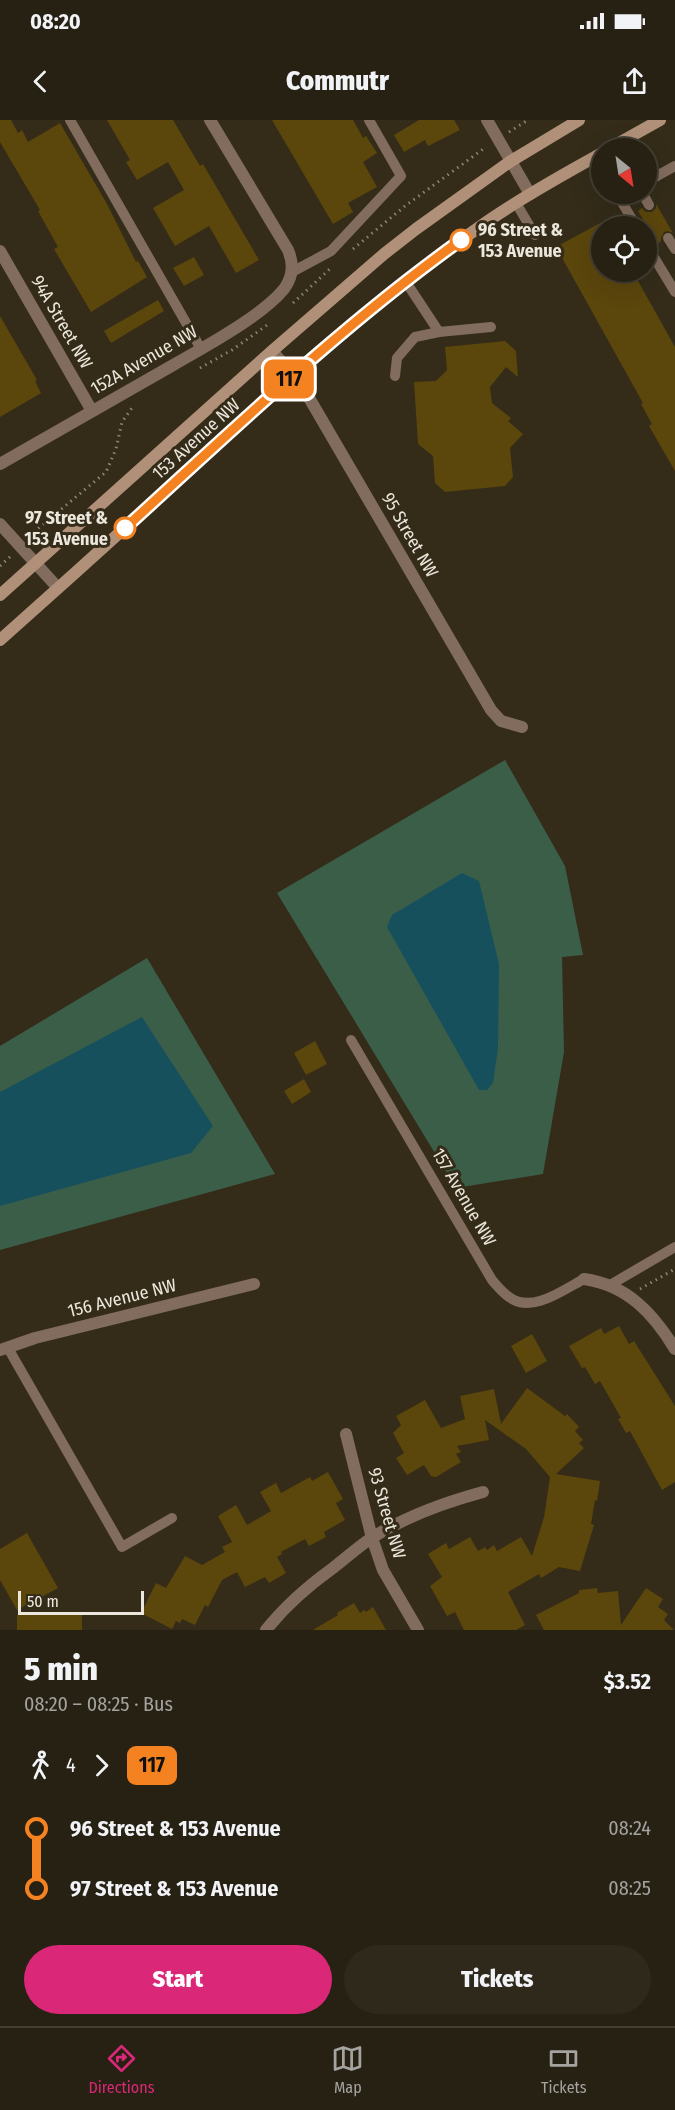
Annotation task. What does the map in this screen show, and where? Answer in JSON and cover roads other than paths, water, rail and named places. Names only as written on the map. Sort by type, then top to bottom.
[{"type":"main road","name":"153 Avenue NW","points":[[0,595],[272,351],[408,235],[511,161],[579,120]]},
{"type":"main road","points":[[638,133],[650,120]]},
{"type":"main road","points":[[629,138],[660,120]]},
{"type":"main road","name":"153 Avenue NW","points":[[0,640],[293,375],[406,282],[472,232],[530,194],[591,164]]},
{"type":"street","points":[[210,120],[288,250],[292,259],[292,272]]},
{"type":"street","points":[[488,120],[530,194]]},
{"type":"street","name":"94A Street NW","points":[[0,251],[92,411]]},
{"type":"street","name":"152A Avenue NW","points":[[0,464],[247,319],[284,289],[292,272]]},
{"type":"street","name":"95 Street NW","points":[[272,351],[293,375],[314,406],[491,710],[501,721],[522,727]]},
{"type":"street","points":[[0,524],[58,588]]},
{"type":"street","points":[[584,1279],[610,1285],[630,1295],[655,1321],[675,1349]]},
{"type":"street","name":"156 Avenue NW","points":[[4,1349],[35,1338],[254,1284]]},
{"type":"street","name":"93 Street NW","points":[[346,1434],[372,1538],[383,1570],[418,1630]]},
{"type":"street","points":[[266,1630],[282,1611],[316,1581],[372,1538],[455,1499],[483,1492]]},
{"type":"lane","points":[[70,120],[201,348]]},
{"type":"lane","points":[[292,272],[331,251],[401,176],[369,120]]},
{"type":"lane","points":[[657,176],[675,166]]},
{"type":"lane","points":[[516,203],[535,235]]},
{"type":"lane","points":[[668,238],[675,249]]},
{"type":"lane","points":[[657,260],[674,286]]},
{"type":"lane","points":[[406,282],[440,332]]},
{"type":"lane","points":[[395,376],[397,358],[415,337],[491,327]]},
{"type":"lane","name":"157 Avenue NW","points":[[351,1040],[492,1280],[510,1298],[528,1304],[549,1297],[584,1279]]},
{"type":"lane","points":[[610,1285],[675,1247]]},
{"type":"lane","points":[[4,1349],[122,1547],[172,1518]]},
{"type":"water","points":[[462,873],[479,881],[499,964],[498,1048],[493,1083],[487,1090],[479,1090],[387,927],[392,915]]},
{"type":"water","points":[[142,1017],[213,1126],[191,1153],[0,1206],[0,1092]]},
{"type":"place","name":"96 Street & 153 Avenue","points":[[461,240]]},
{"type":"place","name":"97 Street & 153 Avenue","points":[[125,528]]}]
